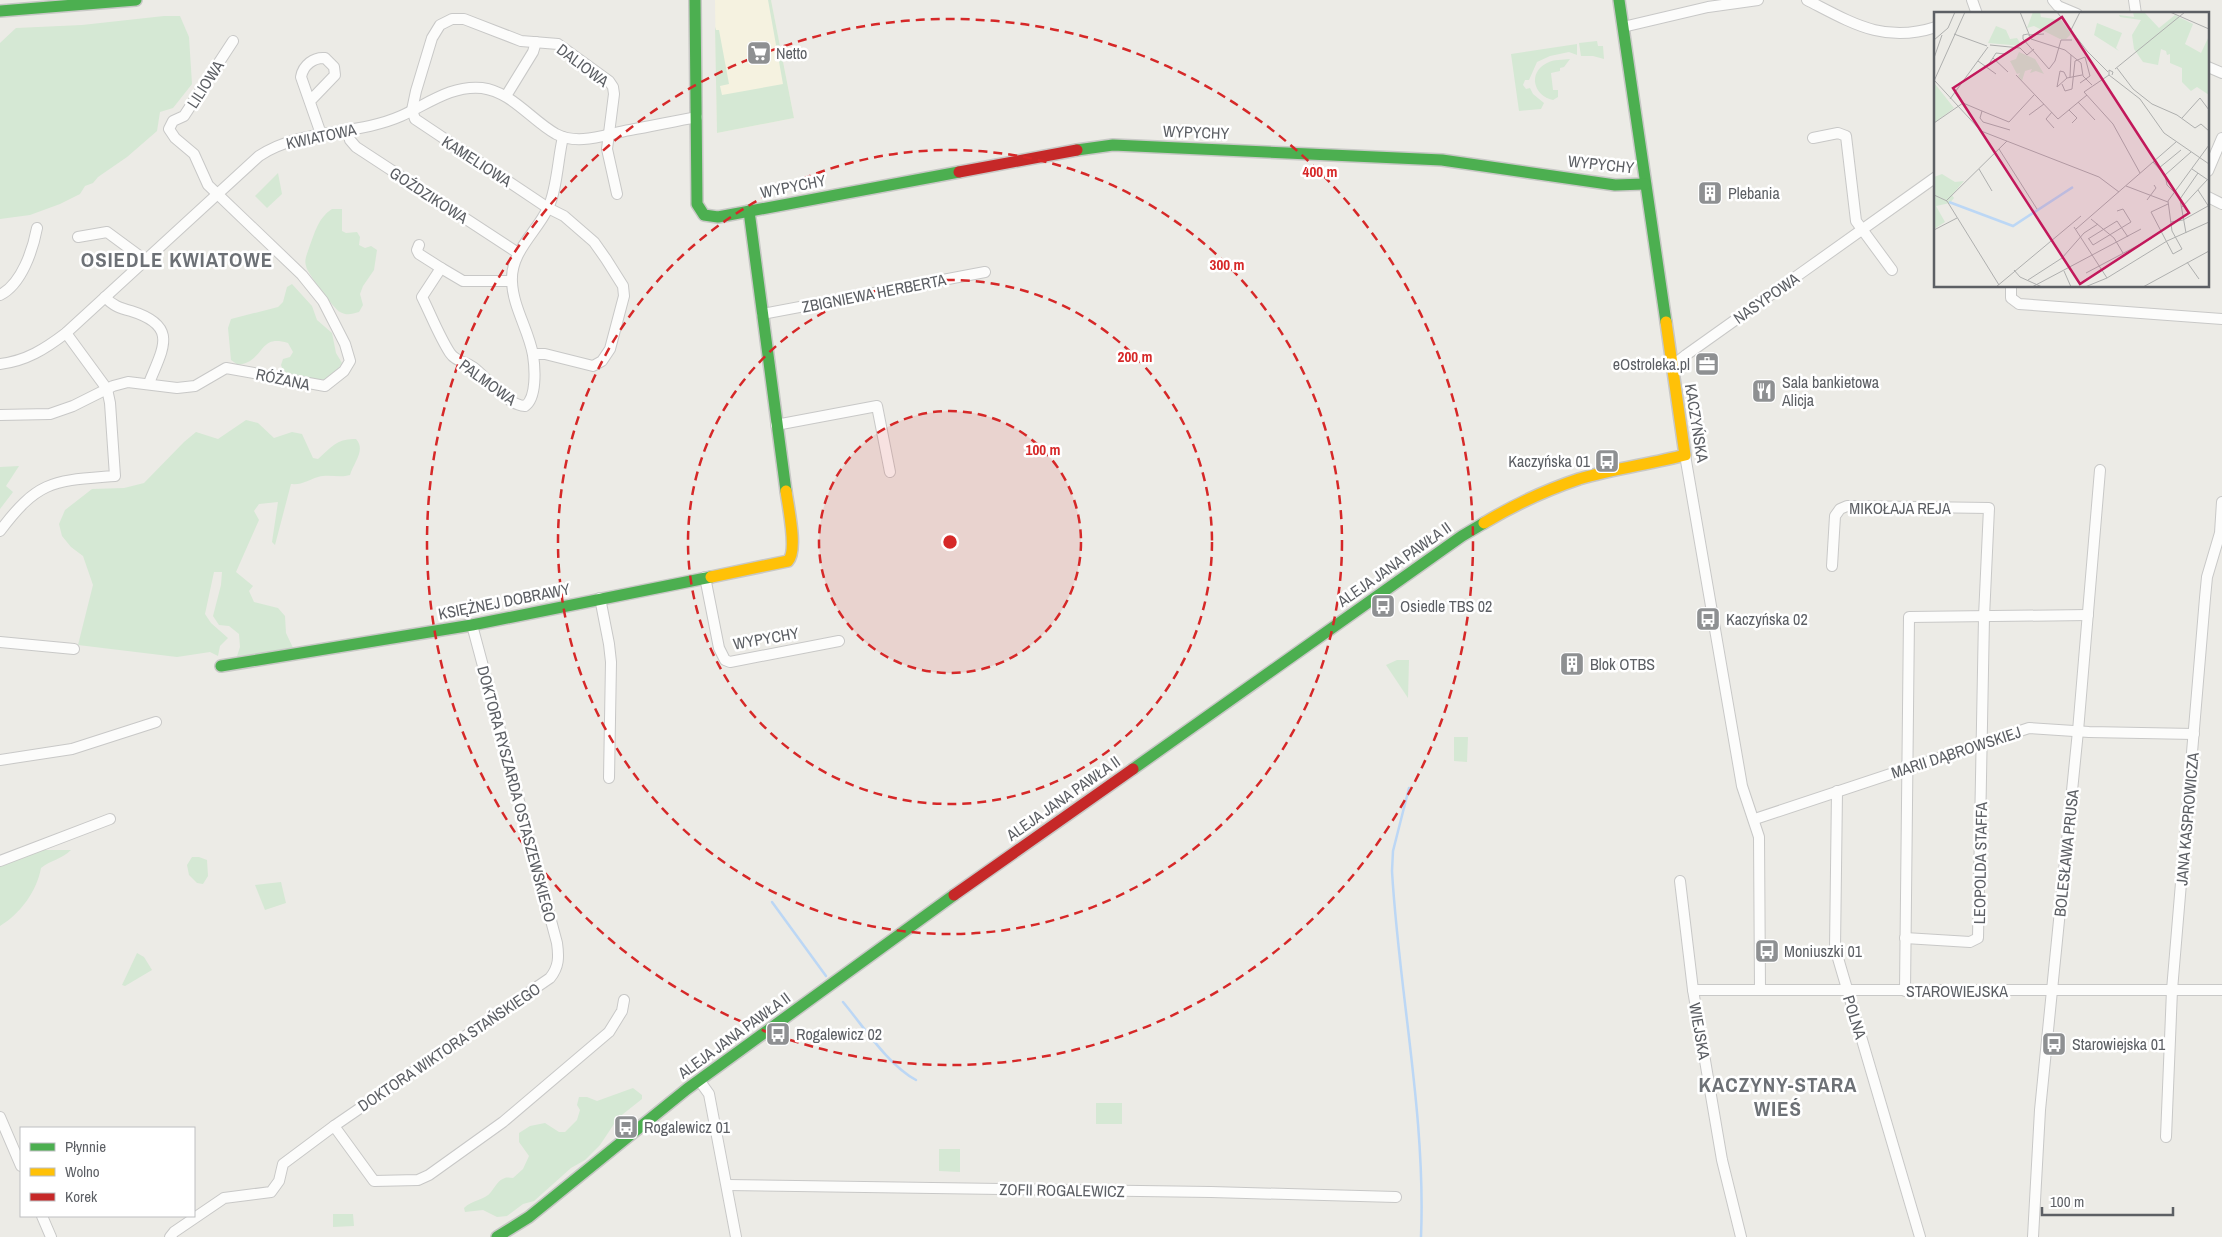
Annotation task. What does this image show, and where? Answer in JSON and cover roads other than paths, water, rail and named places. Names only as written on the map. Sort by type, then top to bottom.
[{"type":"street","points":[[0,11],[136,0]]},
{"type":"street","points":[[695,0],[697,117]]},
{"type":"street","name":"KACZYŃSKA","points":[[1619,0],[1685,455],[1742,786],[1755,819],[1759,837],[1760,990]]},
{"type":"street","points":[[1623,27],[1708,4],[1758,0]]},
{"type":"street","points":[[1807,0],[1858,26],[1882,33],[1902,34],[1934,27]]},
{"type":"street","points":[[2053,0],[2058,6],[2072,12]]},
{"type":"street","name":"DALIOWA","points":[[412,110],[432,38],[435,31],[446,21],[464,19],[521,41],[558,44],[612,84],[614,94],[607,149],[617,194]]},
{"type":"street","name":"LILIOWA","points":[[217,194],[204,178],[194,154],[175,138],[169,129],[173,121],[184,116],[233,40]]},
{"type":"street","name":"DALIOWA","points":[[506,96],[533,52],[536,42]]},
{"type":"street","points":[[2210,68],[2222,73]]},
{"type":"street","name":"KWIATOWA","points":[[0,364],[33,355],[45,349],[66,333],[217,194],[268,150],[322,134],[347,130],[401,116],[446,92],[459,89],[482,88],[506,96],[545,127],[563,137],[573,139],[608,136],[697,117]]},
{"type":"street","points":[[310,101],[322,134]]},
{"type":"street","name":"KAMELIOWA","points":[[412,110],[414,119],[418,123],[548,208]]},
{"type":"street","name":"WYPYCHY","points":[[697,117],[697,204],[702,214],[707,218],[1087,148],[1113,146],[1442,160],[1615,184],[1645,184]]},
{"type":"street","name":"GOŹDZIKOWA","points":[[347,130],[350,140],[356,147],[518,253]]},
{"type":"street","points":[[1812,138],[1838,133],[1846,136],[1856,221],[1892,270]]},
{"type":"street","points":[[548,208],[570,221],[594,242],[623,286],[624,296],[610,349],[607,355],[597,364],[587,365],[546,354],[533,354],[520,320],[511,281],[518,253],[548,208],[563,137]]},
{"type":"street","points":[[2210,166],[2222,138]]},
{"type":"street","name":"NASYPOWA","points":[[1671,367],[1934,178]]},
{"type":"street","name":"RÓŻANA","points":[[0,415],[50,414],[128,382],[185,388],[204,382],[223,370],[231,368],[315,386],[325,386],[344,371],[350,361],[345,344],[313,288],[217,194]]},
{"type":"street","points":[[2210,198],[2222,204]]},
{"type":"street","name":"WYPYCHY","points":[[749,210],[792,547],[791,558]]},
{"type":"street","points":[[0,294],[9,288],[29,260],[37,228]]},
{"type":"street","points":[[78,237],[107,232],[146,260]]},
{"type":"street","points":[[419,245],[417,250],[419,254],[463,281],[511,281]]},
{"type":"street","name":"PALMOWA","points":[[441,268],[422,297],[450,353],[457,360],[473,367],[490,384],[518,405],[528,405],[533,388],[533,354]]},
{"type":"street","name":"ZBIGNIEWA HERBERTA","points":[[762,314],[985,272]]},
{"type":"street","points":[[2011,288],[2010,298],[2019,304],[2222,319]]},
{"type":"street","points":[[105,297],[117,307],[151,319],[160,327],[164,344],[149,383]]},
{"type":"street","points":[[0,531],[31,496],[47,485],[65,480],[115,476],[110,403],[107,389],[66,333]]},
{"type":"street","points":[[776,425],[877,406],[890,472]]},
{"type":"street","name":"ALEJA JANA PAWŁA II","points":[[497,1237],[529,1217],[699,1080],[962,889],[1462,536],[1504,510],[1544,491],[1588,477],[1685,455]]},
{"type":"street","name":"BOLESŁAWA PRUSA","points":[[2033,1237],[2037,1145],[2078,730],[2100,470]]},
{"type":"street","name":"JANA KASPROWICZA","points":[[2166,1137],[2172,990],[2207,577],[2219,538],[2222,502]]},
{"type":"street","name":"MIKOŁAJA REJA","points":[[1832,566],[1835,516],[1840,509],[1848,506],[1989,508],[1984,617]]},
{"type":"street","name":"KSIĘŻNEJ DOBRAWY","points":[[221,666],[472,625],[704,577],[782,563],[791,558]]},
{"type":"street","name":"WYPYCHY","points":[[704,577],[718,648],[725,660],[730,662],[838,641]]},
{"type":"street","points":[[600,598],[611,662],[609,778]]},
{"type":"street","points":[[1905,991],[1909,617],[2088,616]]},
{"type":"street","points":[[1982,743],[1984,617]]},
{"type":"street","name":"DOKTORA RYSZARDA OSTASZEWSKIEGO","points":[[472,625],[557,943],[558,963]]},
{"type":"street","points":[[0,642],[74,649]]},
{"type":"street","points":[[0,760],[72,749],[156,722]]},
{"type":"street","name":"MARII DĄBROWSKIEJ","points":[[1755,819],[2028,728],[2194,734]]},
{"type":"street","name":"LEOPOLDA STAFFA","points":[[1905,938],[1970,942],[1978,938],[1982,743]]},
{"type":"street","name":"POLNA","points":[[1837,791],[1835,948],[1920,1237]]},
{"type":"street","points":[[1,857],[110,819]]},
{"type":"street","name":"WIEJSKA","points":[[1680,881],[1692,990],[1722,1160],[1741,1237]]},
{"type":"street","name":"DOKTORA WIKTORA STAŃSKIEGO","points":[[170,1237],[174,1232],[224,1198],[271,1192],[279,1181],[283,1164],[334,1126],[550,978],[556,971],[558,963]]},
{"type":"street","name":"STAROWIEJSKA","points":[[1692,990],[2222,990]]},
{"type":"street","points":[[334,1126],[374,1182],[418,1180],[503,1122],[609,1032],[622,1010],[624,1000]]},
{"type":"street","points":[[699,1080],[709,1094],[736,1237]]},
{"type":"street","points":[[0,1117],[20,1164]]},
{"type":"street","name":"ZOFII ROGALEWICZ","points":[[727,1185],[1211,1192],[1396,1198]]},
{"type":"street","points":[[42,1217],[51,1237]]},
{"type":"waterway","points":[[1409,788],[1393,851],[1392,871],[1395,917],[1420,1146],[1421,1237]]},
{"type":"waterway","points":[[772,902],[826,976]]},
{"type":"waterway","points":[[843,1002],[886,1055],[916,1080]]},
{"type":"place","name":"Netto","points":[[759,53]]},
{"type":"place","name":"Plebania","points":[[1710,193]]},
{"type":"place","name":"eOstroleka.pl","points":[[1707,364]]},
{"type":"place","name":"Sala bankietowa Alicja","points":[[1764,391]]},
{"type":"place","name":"Kaczyńska 01","points":[[1607,461]]},
{"type":"place","name":"Osiedle TBS 02","points":[[1383,606]]},
{"type":"place","name":"Kaczyńska 02","points":[[1708,619]]},
{"type":"place","name":"Blok OTBS","points":[[1572,664]]},
{"type":"place","name":"Moniuszki 01","points":[[1767,951]]},
{"type":"place","name":"Rogalewicz 02","points":[[778,1034]]},
{"type":"place","name":"Starowiejska 01","points":[[2054,1044]]},
{"type":"place","name":"Rogalewicz 01","points":[[626,1127]]},
{"type":"district","name":"OSIEDLE KWIATOWE","points":[[177,259]]},
{"type":"district","name":"KACZYNY-STARA WIEŚ","points":[[1778,1096]]}]
